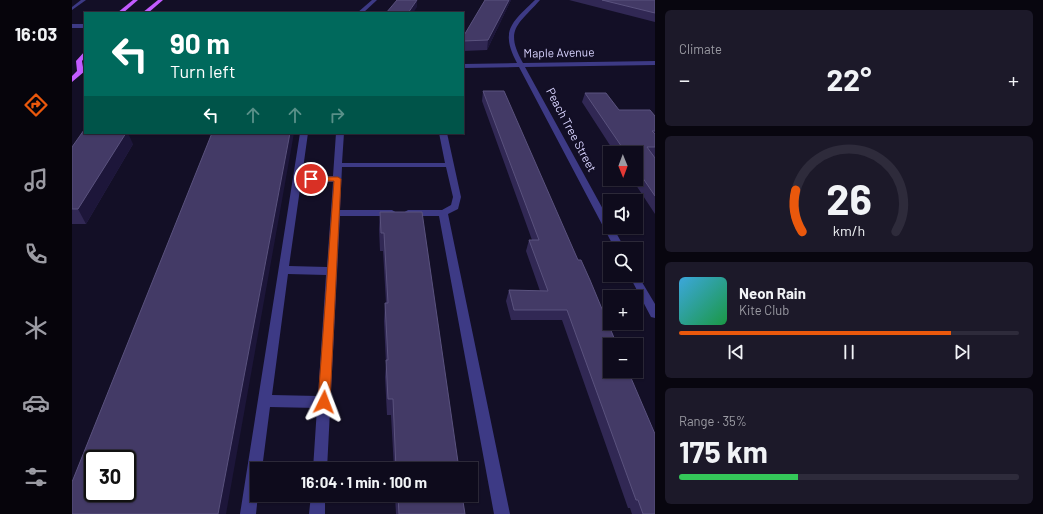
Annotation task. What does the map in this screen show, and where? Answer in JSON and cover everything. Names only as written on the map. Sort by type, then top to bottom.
[{"type":"main road","points":[[121,12],[136,0]]},
{"type":"main road","points":[[146,12],[161,0]]},
{"type":"main road","points":[[72,80],[83,70],[79,61],[84,54]]},
{"type":"street","points":[[72,9],[84,0]]},
{"type":"street","points":[[361,12],[375,0]]},
{"type":"street","name":"Peach Tree Street","points":[[538,0],[521,16],[511,32],[512,48],[616,242]]},
{"type":"street","points":[[72,26],[84,26]]},
{"type":"street","name":"Maple Avenue","points":[[464,66],[655,63]]},
{"type":"street","points":[[248,514],[304,134]]},
{"type":"street","points":[[320,462],[334,213],[338,179],[340,134]]},
{"type":"street","points":[[334,213],[443,213],[455,207],[457,197],[443,134]]},
{"type":"street","points":[[339,165],[450,165]]},
{"type":"street","points":[[297,179],[338,179]]},
{"type":"street","points":[[443,213],[502,514]]},
{"type":"street","points":[[284,270],[331,271]]},
{"type":"street","points":[[638,282],[655,314]]},
{"type":"street","points":[[264,401],[324,402]]},
{"type":"street","points":[[317,514],[318,502]]},
{"type":"building","points":[[397,0],[417,0],[409,12],[387,12]]},
{"type":"building","points":[[485,0],[509,0],[488,40],[464,41],[464,35]]},
{"type":"building","points":[[602,0],[655,0],[655,13]]},
{"type":"building","points":[[483,91],[504,91],[578,260],[581,260],[590,280],[603,311],[603,330],[611,330],[614,338],[603,338],[603,378],[631,378],[655,434],[655,514],[643,514],[638,500],[636,500],[567,310],[514,310],[509,290],[548,291],[529,240],[539,240]]},
{"type":"building","points":[[585,93],[606,93],[619,110],[650,110],[655,116],[655,131],[652,131],[655,134],[655,147],[647,147],[655,158],[655,196],[643,178],[643,146],[621,146]]},
{"type":"building","points":[[84,130],[84,134],[125,134],[78,209],[72,209],[72,147]]},
{"type":"building","points":[[212,134],[290,134],[218,514],[72,514],[72,482],[84,452],[84,502],[136,502],[136,450],[85,450]]},
{"type":"building","points":[[380,212],[422,212],[458,462],[396,462],[393,399],[388,399],[386,360],[388,360],[385,303],[388,303],[384,233],[381,233]]},
{"type":"building","points":[[398,502],[463,502],[465,514],[399,514]]},
{"type":"route","points":[[311,179],[338,179],[334,213],[324,402]]}]
